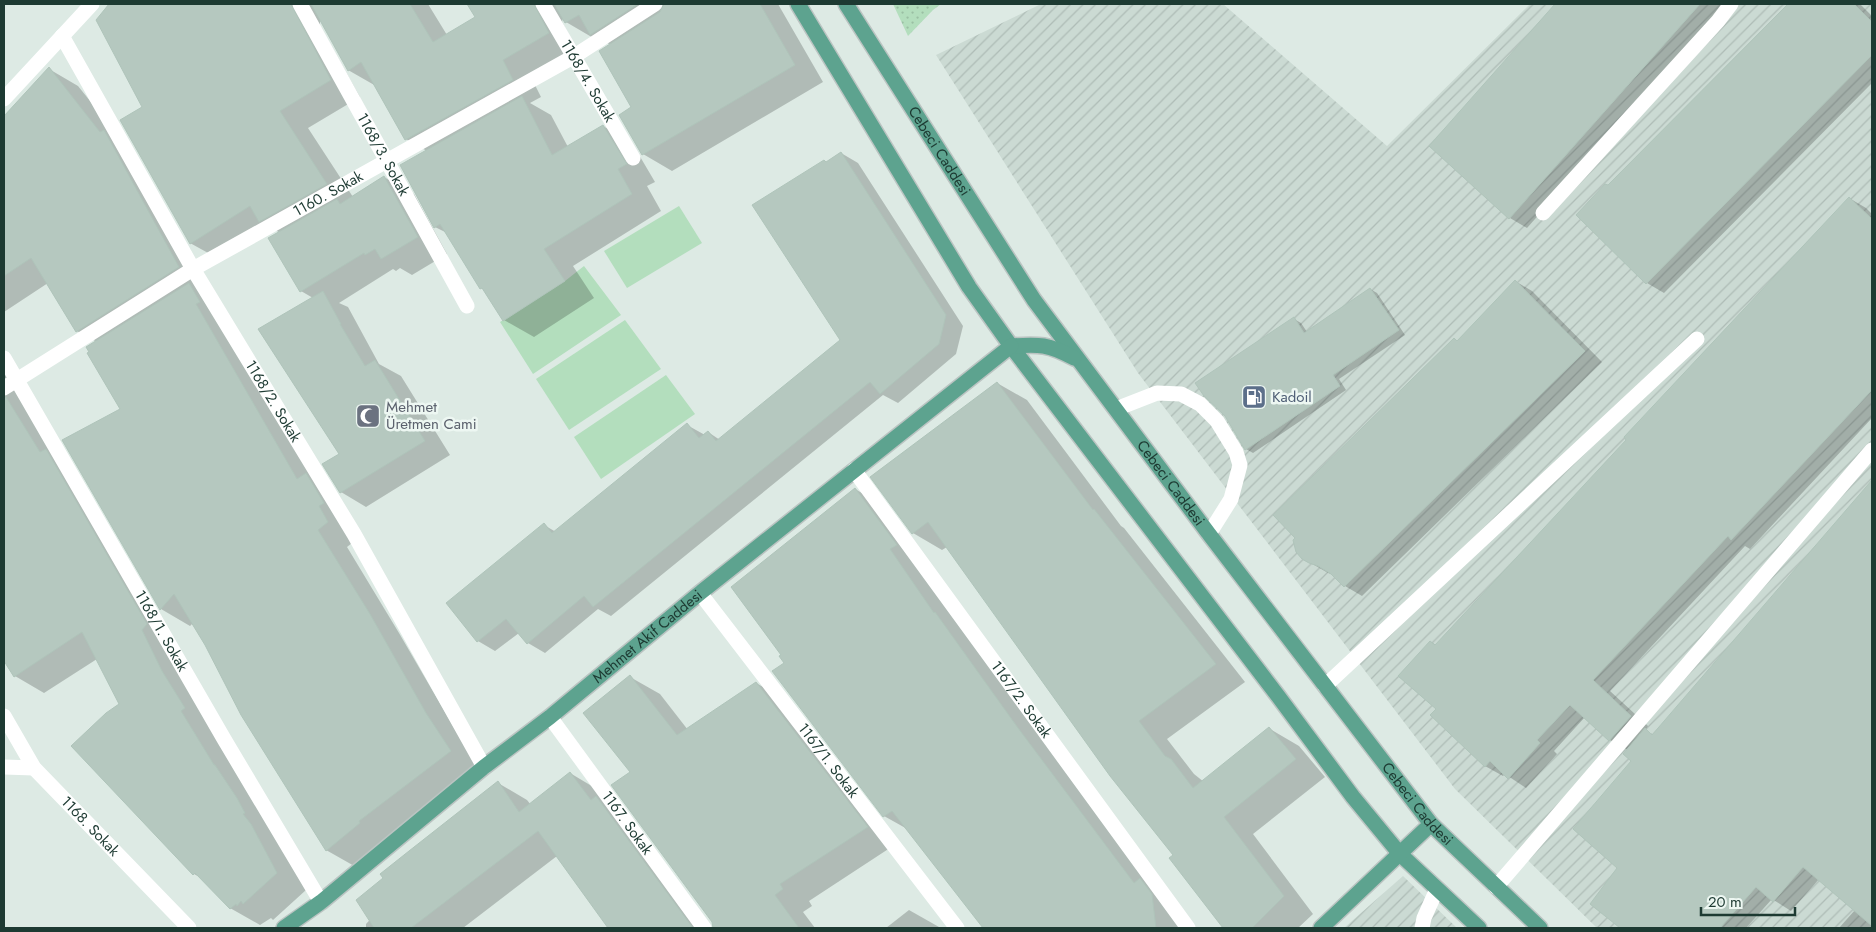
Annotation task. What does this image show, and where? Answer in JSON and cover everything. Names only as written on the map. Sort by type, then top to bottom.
[{"type":"main road","points":[[798,4],[964,278],[1011,346],[1353,797],[1400,854],[1479,928]]},
{"type":"main road","name":"Cebeci Caddesi","points":[[846,4],[1020,278],[1208,534],[1431,824],[1540,928]]},
{"type":"main road","points":[[1011,346],[1039,344],[1059,349],[1080,362]]},
{"type":"main road","name":"Mehmet Akif Caddesi","points":[[284,928],[321,902],[484,767],[550,717],[700,593],[1011,346]]},
{"type":"main road","points":[[1321,928],[1431,824]]},
{"type":"street","points":[[4,99],[92,4]]},
{"type":"street","name":"1168/3. Sokak","points":[[300,4],[466,306]]},
{"type":"street","name":"1168/4. Sokak","points":[[543,4],[633,158]]},
{"type":"street","name":"1160. Sokak","points":[[10,384],[192,268],[573,57],[655,4]]},
{"type":"street","points":[[1543,213],[1731,4]]},
{"type":"street","name":"1168/2. Sokak","points":[[62,36],[192,268],[354,534],[484,767]]},
{"type":"street","points":[[1325,686],[1697,339]]},
{"type":"street","name":"1168/1. Sokak","points":[[4,358],[10,384],[321,902]]},
{"type":"street","points":[[1116,409],[1157,393],[1181,394],[1200,404],[1217,421],[1236,452],[1240,465],[1231,499],[1208,534]]},
{"type":"street","points":[[1496,887],[1872,450]]},
{"type":"street","name":"1167/2. Sokak","points":[[854,470],[1188,928]]},
{"type":"street","name":"1167/1. Sokak","points":[[700,593],[957,928]]},
{"type":"street","name":"1168. Sokak","points":[[4,716],[34,768],[189,928]]},
{"type":"street","name":"1167. Sokak","points":[[550,717],[704,928]]},
{"type":"street","points":[[4,767],[34,768]]},
{"type":"street","points":[[1422,928],[1424,918],[1437,889]]},
{"type":"shaded area","points":[[1041,4],[1223,4],[1387,146],[1530,4],[1872,4],[1872,928],[1597,928],[1455,789],[1138,373],[936,55]]},
{"type":"shaded area","points":[[1403,876],[1457,928],[1344,928]]},
{"type":"green space","points":[[893,4],[941,4],[908,36]]},
{"type":"green space","points":[[679,206],[702,243],[627,288],[604,251]]},
{"type":"green space","points":[[584,266],[621,315],[533,374],[500,322],[565,281]]},
{"type":"green space","points":[[625,320],[661,369],[569,430],[536,379]]},
{"type":"green space","points":[[666,375],[695,414],[601,479],[574,437]]},
{"type":"building","points":[[109,4],[291,4],[331,80],[280,111],[327,184],[259,222],[250,206],[190,244],[120,120],[142,107],[96,20]]},
{"type":"building","points":[[311,4],[410,4],[433,42],[475,17],[467,4],[534,4],[549,33],[503,60],[513,80],[405,140],[361,62],[348,71]]},
{"type":"building","points":[[554,4],[638,4],[590,35],[579,15],[565,23]]},
{"type":"building","points":[[664,4],[760,4],[795,65],[642,155],[619,115],[631,107],[599,51],[660,12]]},
{"type":"building","points":[[1555,4],[1700,4],[1509,219],[1429,146]]},
{"type":"building","points":[[1788,4],[1854,4],[1872,22],[1872,55],[1646,284],[1576,215],[1605,184],[1608,185]]},
{"type":"building","points":[[49,67],[100,132],[104,130],[179,267],[76,332],[31,258],[4,276],[4,116]]},
{"type":"building","points":[[522,96],[552,155],[603,125],[627,164],[618,169],[632,194],[544,249],[565,281],[503,321],[482,288],[480,289],[440,224],[434,228],[400,165]]},
{"type":"building","points":[[841,152],[946,315],[939,344],[880,394],[870,382],[593,607],[584,596],[527,644],[506,619],[477,642],[446,603],[544,523],[552,533],[687,423],[699,438],[708,431],[716,441],[840,340],[752,205],[824,160],[826,162]]},
{"type":"building","points":[[384,176],[418,237],[381,259],[375,249],[365,255],[364,253],[300,292],[268,238],[337,199],[340,204]]},
{"type":"building","points":[[1849,197],[1872,219],[1872,390],[1731,540],[1728,536],[1593,680],[1631,716],[1609,741],[1570,705],[1537,740],[1540,743],[1508,779],[1490,761],[1485,767],[1430,715],[1436,709],[1398,676],[1430,641],[1435,645],[1626,440],[1624,437]]},
{"type":"building","points":[[1515,280],[1585,351],[1344,587],[1331,574],[1302,559],[1296,552],[1293,540],[1295,538],[1273,515],[1454,338],[1457,341]]},
{"type":"building","points":[[189,283],[200,302],[196,304],[297,479],[306,473],[324,503],[319,506],[328,522],[318,530],[370,614],[426,713],[451,751],[359,821],[360,823],[326,851],[241,715],[205,645],[174,594],[160,610],[62,440],[120,409],[87,353],[89,352],[86,347]]},
{"type":"building","points":[[1370,288],[1399,330],[1333,375],[1340,386],[1245,450],[1225,416],[1204,396],[1195,383],[1294,317],[1304,333]]},
{"type":"building","points":[[323,291],[365,366],[375,360],[425,441],[340,493],[322,464],[339,454],[258,329]]},
{"type":"building","points":[[997,382],[1093,510],[1216,664],[1139,721],[1165,756],[1171,759],[1193,788],[1269,727],[1296,759],[1224,817],[1284,896],[1252,928],[1223,928],[1169,858],[1173,855],[1110,776],[928,522],[912,534],[870,477]]},
{"type":"building","points":[[4,397],[6,397],[40,452],[46,449],[147,624],[142,630],[162,671],[185,708],[181,711],[237,798],[245,813],[243,814],[251,824],[277,873],[243,904],[241,901],[237,906],[236,904],[230,909],[195,873],[193,875],[71,746],[106,713],[119,704],[82,632],[14,677],[4,661]]},
{"type":"building","points":[[1872,480],[1872,926],[1803,867],[1773,902],[1756,887],[1720,928],[1620,928],[1590,904],[1617,868],[1573,829],[1631,761],[1623,754],[1645,728],[1652,735]]},
{"type":"building","points":[[855,488],[897,545],[890,549],[1018,728],[1134,883],[1140,878],[1152,894],[1156,928],[983,928],[892,811],[883,817],[772,671],[784,663],[779,656],[781,655],[731,587]]},
{"type":"building","points":[[630,675],[677,735],[756,682],[868,827],[780,884],[783,889],[775,895],[799,928],[713,928],[712,922],[611,785],[630,772],[583,713]]},
{"type":"building","points":[[570,772],[591,800],[596,796],[693,928],[608,928],[538,831],[411,928],[374,928],[356,900],[383,878],[380,874],[498,781],[519,812]]},
{"type":"place","name":"Kadoil","points":[[1254,397]]},
{"type":"place","name":"Mehmet Üretmen Cami","points":[[368,416]]}]
